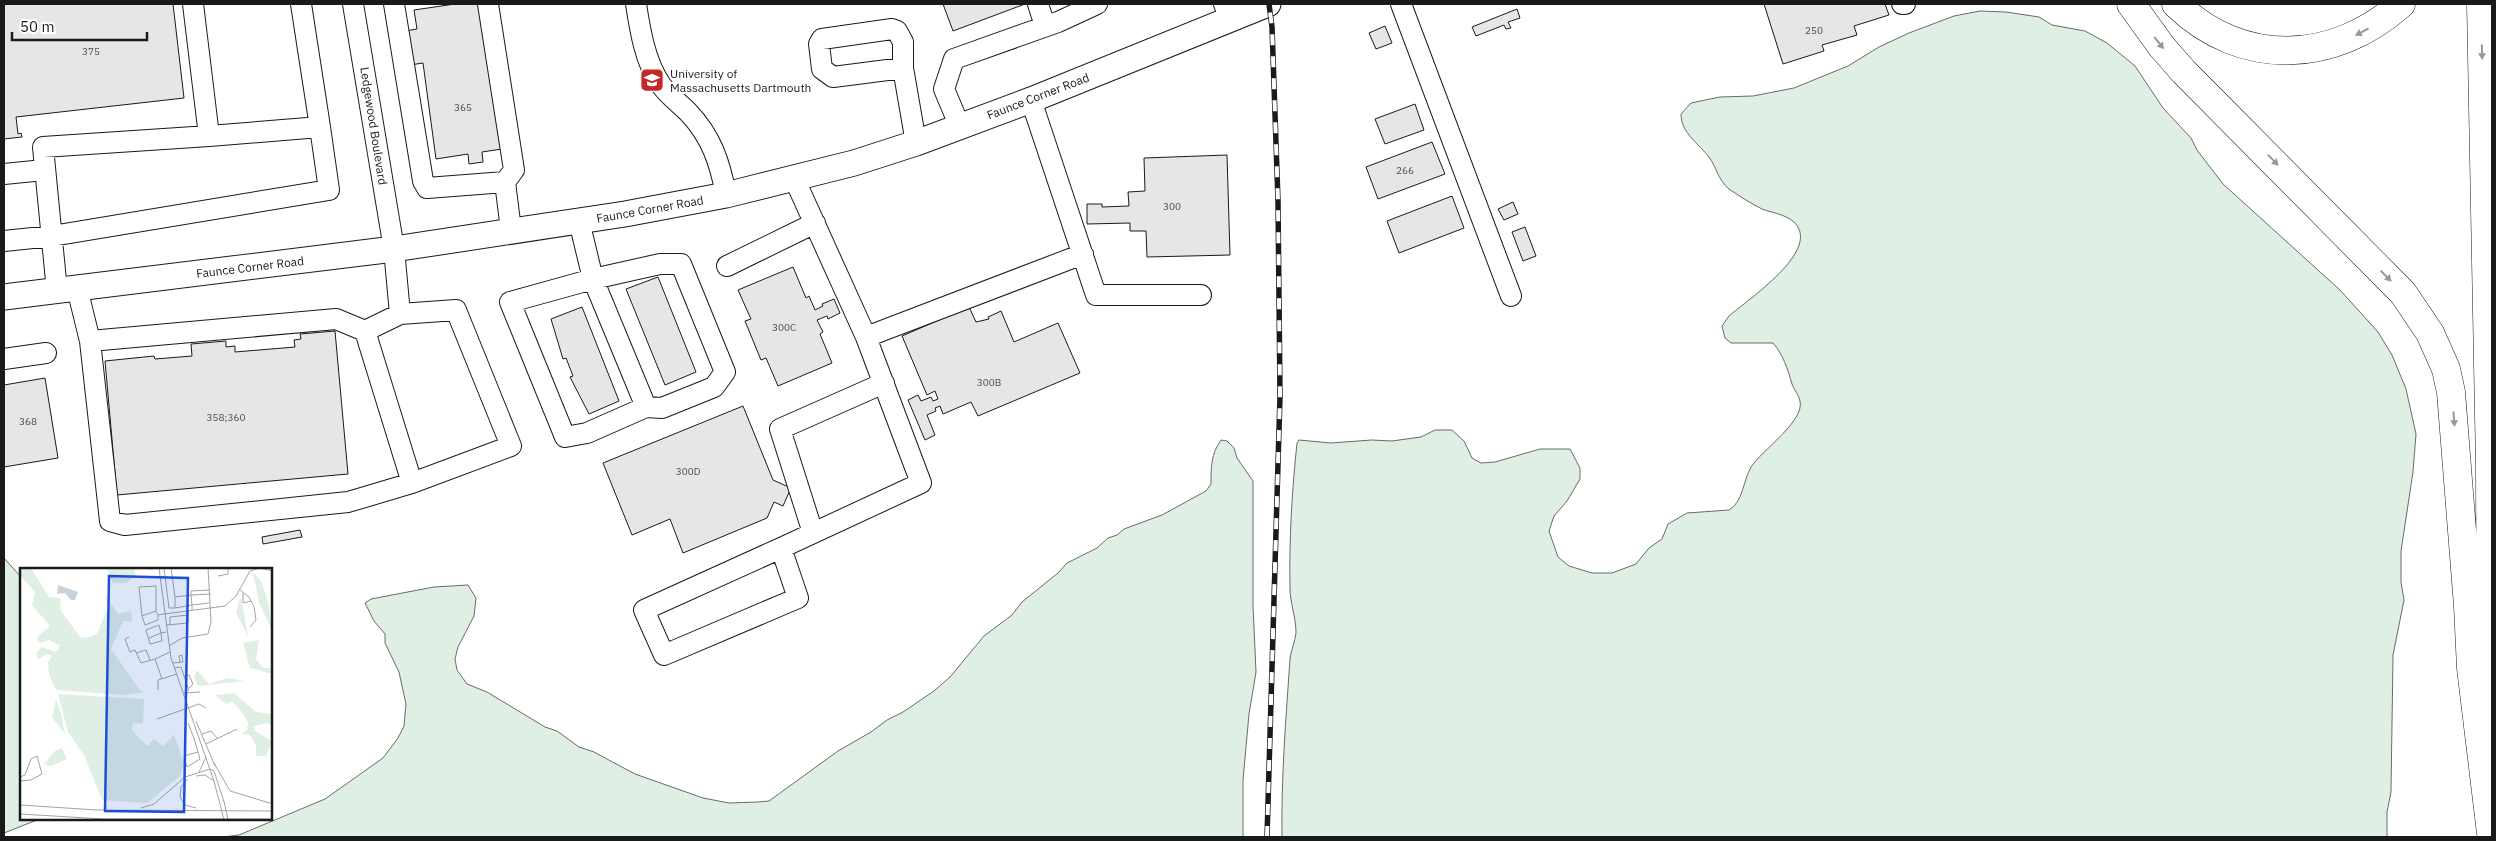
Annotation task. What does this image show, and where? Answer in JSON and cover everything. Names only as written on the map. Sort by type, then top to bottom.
[{"type":"highway","points":[[2131,4],[2162,47],[2184,72],[2404,293],[2419,313],[2439,351],[2446,370],[2454,415],[2471,668],[2491,835]]},
{"type":"highway","points":[[2176,4],[2204,27],[2224,38],[2262,49],[2302,50],[2339,42],[2375,25],[2401,4]]},
{"type":"highway","points":[[2481,4],[2490,466],[2491,835]]},
{"type":"main road","name":"Faunce Corner Road","points":[[4,297],[394,249],[579,221],[726,195],[794,178],[916,143],[1031,100],[1227,11],[1268,4]]},
{"type":"street","points":[[193,4],[209,136]]},
{"type":"street","points":[[4,241],[52,236],[329,190],[301,4]]},
{"type":"street","name":"Ledgewood Boulevard","points":[[353,4],[394,249],[400,314]]},
{"type":"street","points":[[394,4],[423,181],[427,188],[504,182],[514,170],[488,4]]},
{"type":"street","points":[[636,4],[645,46],[654,72],[660,84],[689,113],[708,136],[720,163],[726,195]]},
{"type":"street","points":[[1038,4],[1046,26]]},
{"type":"street","points":[[960,127],[944,88],[954,59],[1046,26],[1097,4]]},
{"type":"street","points":[[1401,4],[1511,296]]},
{"type":"street","points":[[903,68],[916,143]]},
{"type":"street","points":[[1031,100],[1096,295],[1201,295]]},
{"type":"street","points":[[90,340],[336,320],[365,331],[400,314],[456,310],[511,446],[412,483],[348,502],[124,525],[110,521],[90,340],[67,289],[52,236],[43,148],[320,126]]},
{"type":"street","points":[[4,174],[44,170]]},
{"type":"street","points":[[781,548],[798,598],[664,655],[644,610],[921,483],[866,337],[794,178]]},
{"type":"street","points":[[504,182],[511,230]]},
{"type":"street","points":[[579,221],[592,279],[646,407]]},
{"type":"street","points":[[727,266],[815,223]]},
{"type":"street","points":[[866,337],[1083,254]]},
{"type":"street","points":[[660,264],[681,264],[725,372],[714,387],[662,408],[646,407],[587,433],[565,437],[510,302],[592,279],[660,264]]},
{"type":"street","points":[[365,331],[412,483]]},
{"type":"street","points":[[4,359],[46,353]]},
{"type":"street","points":[[813,533],[780,430],[884,383]]},
{"type":"green space","points":[[1980,11],[2006,12],[2039,17],[2052,25],[2085,31],[2107,43],[2135,66],[2163,108],[2191,138],[2197,150],[2223,184],[2340,290],[2378,332],[2392,355],[2406,389],[2416,434],[2413,472],[2401,551],[2401,582],[2404,600],[2393,655],[2391,792],[2387,812],[2387,837],[1282,837],[1283,770],[1290,659],[1296,633],[1290,594],[1290,551],[1291,515],[1297,443],[1299,440],[1331,443],[1372,440],[1392,441],[1421,437],[1435,430],[1452,430],[1464,441],[1472,458],[1481,463],[1495,462],[1540,449],[1570,449],[1580,468],[1580,479],[1567,501],[1554,516],[1549,531],[1558,557],[1569,566],[1592,573],[1612,573],[1636,564],[1649,548],[1662,539],[1668,524],[1687,513],[1729,510],[1740,497],[1748,473],[1756,460],[1781,436],[1796,418],[1800,409],[1800,401],[1782,357],[1773,343],[1731,343],[1725,338],[1722,326],[1729,316],[1765,287],[1791,260],[1799,246],[1800,233],[1794,222],[1790,219],[1758,207],[1725,185],[1709,157],[1687,133],[1681,114],[1691,103],[1720,97],[1753,96],[1794,88],[1848,66],[1879,47],[1909,33],[1954,16]]},
{"type":"green space","points":[[1221,440],[1227,441],[1234,448],[1237,458],[1253,481],[1253,606],[1256,672],[1249,714],[1243,780],[1243,837],[223,837],[239,835],[325,799],[383,758],[398,738],[404,726],[406,704],[399,672],[385,643],[385,634],[374,621],[365,603],[371,599],[434,587],[468,585],[476,598],[474,616],[458,647],[455,659],[457,670],[467,684],[487,692],[545,727],[557,731],[579,747],[594,752],[635,774],[703,798],[729,803],[769,801],[838,751],[934,691],[950,677],[984,636],[1012,615],[1022,602],[1058,573],[1067,563],[1097,548],[1108,538],[1117,535],[1124,529],[1162,515],[1206,491],[1211,484],[1213,456]]},
{"type":"green space","points":[[4,558],[20,576],[20,821],[34,821],[4,833]]},
{"type":"building","points":[[4,4],[173,4],[184,98],[16,117],[18,134],[21,133],[22,137],[4,139]]},
{"type":"building","points":[[455,4],[482,4],[502,149],[482,152],[483,162],[469,164],[468,154],[436,159],[423,63],[410,65],[405,31],[417,29],[414,10]]},
{"type":"building","points":[[943,4],[1025,4],[953,31]]},
{"type":"building","points":[[1764,4],[1885,4],[1889,15],[1854,26],[1857,35],[1822,45],[1824,51],[1783,64]]},
{"type":"building","points":[[1517,9],[1520,18],[1508,22],[1511,28],[1506,29],[1504,25],[1476,36],[1472,27]]},
{"type":"building","points":[[1385,26],[1392,43],[1376,49],[1369,33]]},
{"type":"building","points":[[1415,104],[1424,130],[1385,144],[1375,119]]},
{"type":"building","points":[[1432,142],[1445,174],[1378,199],[1366,167]]},
{"type":"building","points":[[1227,155],[1230,255],[1147,257],[1146,231],[1130,231],[1130,223],[1087,224],[1087,204],[1102,204],[1102,207],[1129,206],[1128,192],[1145,191],[1144,158]]},
{"type":"building","points":[[1452,196],[1464,228],[1399,253],[1387,221]]},
{"type":"building","points":[[1513,202],[1518,214],[1504,220],[1498,209]]},
{"type":"building","points":[[1525,227],[1536,256],[1523,261],[1512,232]]},
{"type":"building","points":[[793,267],[806,298],[809,296],[815,310],[823,306],[822,304],[834,299],[840,313],[828,319],[827,316],[817,320],[823,332],[820,334],[832,363],[778,386],[766,358],[761,360],[745,321],[751,319],[738,290]]},
{"type":"building","points":[[658,277],[696,372],[665,385],[626,289]]},
{"type":"building","points":[[582,307],[619,401],[589,414],[570,377],[573,376],[566,358],[563,359],[551,319]]},
{"type":"building","points":[[969,307],[976,322],[989,319],[988,317],[1001,311],[1014,342],[1058,323],[1080,373],[978,416],[971,402],[943,414],[940,406],[935,408],[936,411],[927,415],[935,435],[925,440],[908,400],[918,395],[921,401],[931,397],[933,401],[938,399],[935,391],[927,395],[902,336]]},
{"type":"building","points":[[335,331],[348,474],[117,495],[105,361],[154,356],[155,359],[192,356],[191,344],[226,341],[226,347],[235,346],[235,352],[295,347],[294,340],[301,339],[300,334]]},
{"type":"building","points":[[45,378],[58,458],[4,467],[4,385]]},
{"type":"building","points":[[743,406],[773,480],[791,488],[783,506],[774,502],[767,518],[683,553],[670,519],[632,535],[603,463]]},
{"type":"building","points":[[300,530],[302,537],[263,544],[262,537]]},
{"type":"railway","points":[[1267,837],[1280,396],[1278,201],[1272,27],[1269,4]]},
{"type":"place","name":"University of Massachusetts Dartmouth","points":[[652,80]]}]
